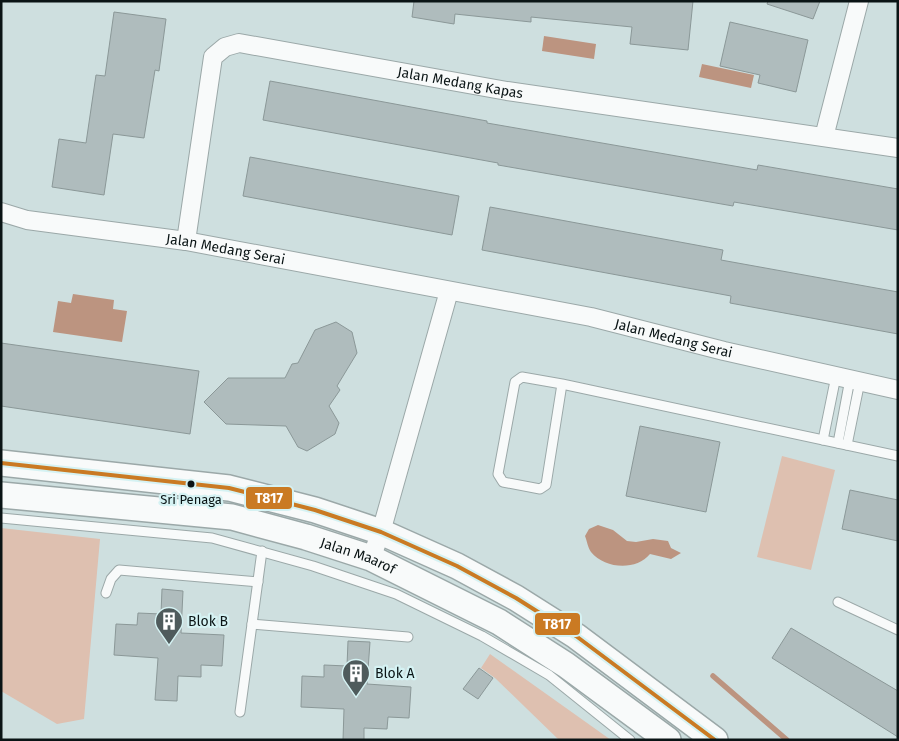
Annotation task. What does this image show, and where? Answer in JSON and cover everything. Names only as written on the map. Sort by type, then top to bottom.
[{"type":"main road","name":"Jalan Maarof","points":[[1,463],[229,488],[315,510],[381,532],[457,566],[516,598],[576,636],[714,740]]},
{"type":"main road","name":"Jalan Maarof","points":[[1,495],[232,517],[306,537],[371,558],[499,622],[566,665],[668,740]]},
{"type":"street","points":[[824,137],[859,1]]},
{"type":"street","name":"Jalan Medang Kapas","points":[[186,241],[213,58],[225,47],[239,43],[507,91],[898,148]]},
{"type":"street","name":"Jalan Medang Serai","points":[[1,212],[27,220],[186,241],[591,317],[724,351],[898,390]]},
{"type":"street","points":[[371,558],[381,532],[449,291]]},
{"type":"lane","points":[[562,384],[546,485],[540,489],[503,482],[498,474],[515,382],[522,377],[562,384],[898,456]]},
{"type":"lane","points":[[823,440],[849,379]]},
{"type":"lane","points":[[838,443],[849,379]]},
{"type":"lane","points":[[847,445],[849,379]]},
{"type":"lane","points":[[1,518],[212,538],[262,551],[396,594],[482,636],[549,675],[630,740]]},
{"type":"lane","points":[[240,712],[262,551]]},
{"type":"lane","points":[[106,593],[111,579],[119,570],[258,582]]},
{"type":"lane","points":[[838,602],[875,621],[898,630]]},
{"type":"lane","points":[[252,624],[408,637]]},
{"type":"shaded area","points":[[544,36],[596,44],[594,59],[542,51]]},
{"type":"shaded area","points":[[702,64],[754,75],[751,88],[699,77]]},
{"type":"shaded area","points":[[73,294],[114,300],[113,309],[127,311],[122,342],[53,332],[58,301],[71,303]]},
{"type":"shaded area","points":[[782,456],[835,470],[811,570],[757,557]]},
{"type":"shaded area","points":[[598,525],[613,530],[627,541],[636,542],[653,539],[668,541],[671,548],[681,553],[671,559],[650,554],[637,563],[620,566],[612,565],[597,558],[588,546],[585,536],[589,529]]},
{"type":"shaded area","points":[[1,528],[100,539],[84,719],[57,724],[1,691]]},
{"type":"shaded area","points":[[490,654],[611,740],[559,740],[495,678],[481,668]]},
{"type":"building","points":[[414,1],[693,1],[688,50],[630,44],[632,27],[531,17],[531,22],[455,14],[454,24],[412,17]]},
{"type":"building","points":[[768,1],[820,1],[813,19],[767,4]]},
{"type":"building","points":[[114,12],[166,19],[159,71],[155,70],[144,138],[113,134],[104,195],[52,187],[59,139],[86,143],[96,75],[105,76]]},
{"type":"building","points":[[730,22],[808,40],[796,92],[758,83],[760,75],[720,66]]},
{"type":"building","points":[[270,81],[487,121],[487,123],[757,170],[758,165],[898,189],[898,230],[734,202],[733,206],[498,165],[498,163],[263,120]]},
{"type":"building","points":[[250,157],[459,196],[452,235],[243,196]]},
{"type":"building","points":[[490,207],[723,250],[721,260],[898,292],[898,334],[730,303],[731,296],[482,250]]},
{"type":"building","points":[[336,322],[352,332],[357,353],[337,386],[340,390],[329,406],[339,423],[335,434],[307,451],[298,447],[286,426],[226,424],[204,402],[228,378],[285,378],[292,364],[298,363],[315,330]]},
{"type":"building","points":[[1,343],[199,371],[190,434],[1,406]]},
{"type":"building","points":[[640,426],[720,442],[706,512],[626,496]]},
{"type":"building","points":[[850,490],[898,500],[898,541],[842,529]]},
{"type":"building","name":"Blok B","points":[[162,589],[183,591],[181,633],[224,635],[222,666],[201,665],[201,677],[178,676],[177,701],[155,700],[158,658],[114,655],[116,624],[137,625],[138,613],[161,614]]},
{"type":"building","points":[[791,628],[898,691],[898,737],[772,658]]},
{"type":"building","name":"Blok A","points":[[348,641],[370,642],[367,684],[411,687],[409,718],[388,717],[387,729],[364,728],[364,740],[343,740],[344,709],[301,707],[302,676],[324,677],[324,665],[347,666]]},
{"type":"building","points":[[479,668],[493,678],[478,699],[463,689]]},
{"type":"waterway","points":[[713,676],[787,740]]},
{"type":"transit line","name":"T817","points":[[1,463],[229,488],[315,510],[381,532],[457,566],[516,598],[576,636],[715,740]]},
{"type":"place","name":"Sri Penaga","points":[[191,484]]},
{"type":"place","name":"Blok B","points":[[169,645]]},
{"type":"place","name":"Blok A","points":[[356,697]]}]
